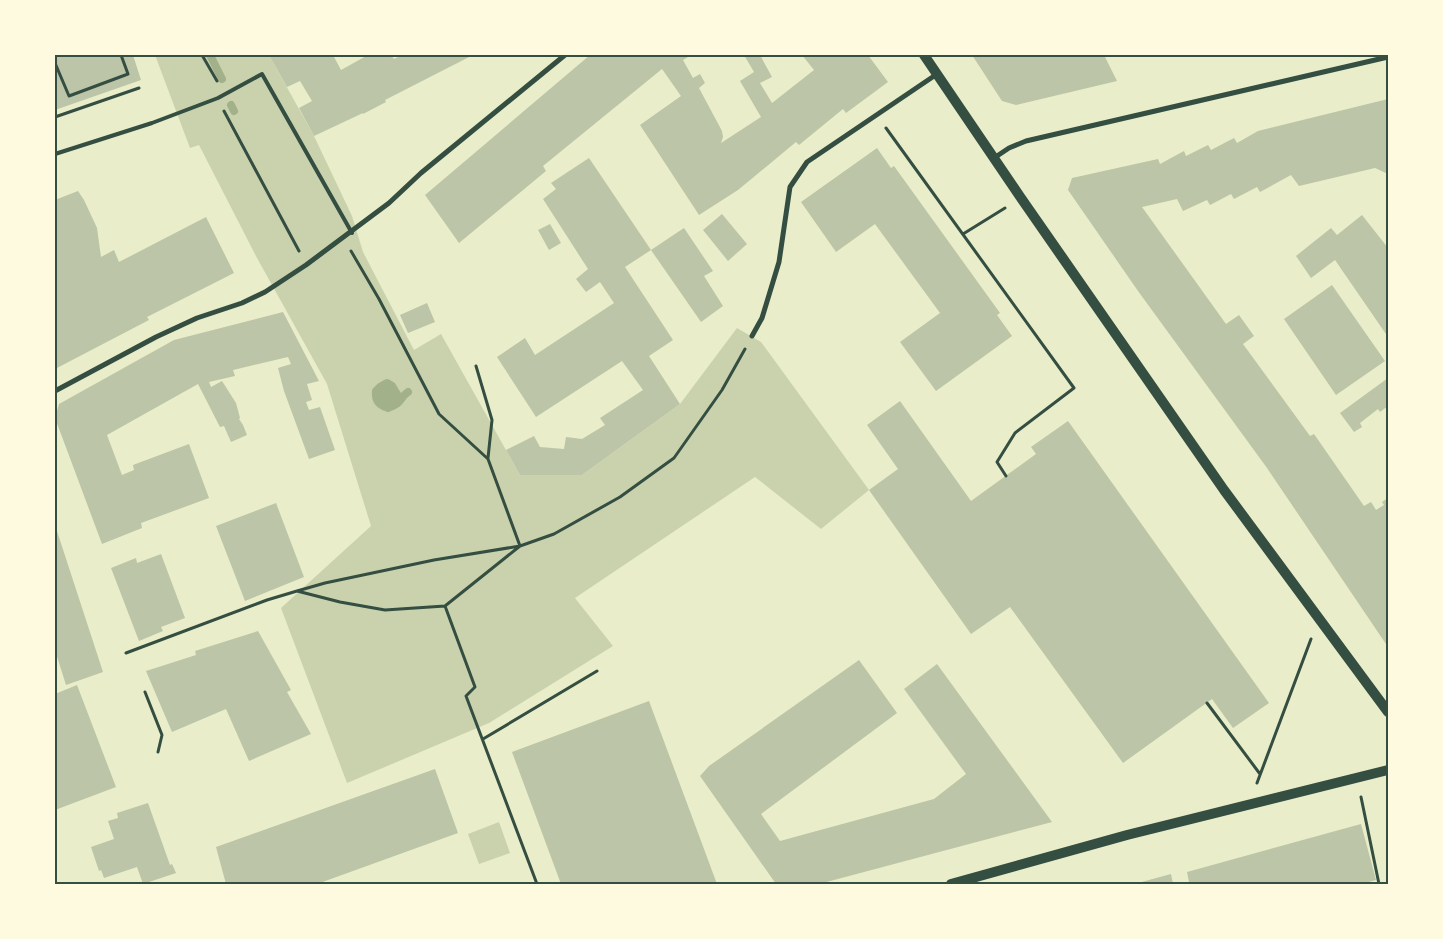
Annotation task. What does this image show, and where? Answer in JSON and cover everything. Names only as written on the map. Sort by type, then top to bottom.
[{"type":"main road","points":[[924,55],[1224,490],[1388,712]]},
{"type":"main road","points":[[951,884],[1127,834],[1388,770]]},
{"type":"street","points":[[55,390],[156,337],[197,318],[242,303],[265,292],[306,265],[352,233],[390,203],[421,173],[562,56]]},
{"type":"street","points":[[994,158],[1009,148],[1026,141],[1388,57]]},
{"type":"street","points":[[752,336],[762,318],[779,262],[790,187],[807,162],[937,74]]},
{"type":"lane","points":[[55,154],[152,123],[218,98],[262,74],[352,233]]},
{"type":"path","points":[[55,63],[69,96],[128,74],[121,55]]},
{"type":"path","points":[[55,117],[139,88]]},
{"type":"path","points":[[224,110],[306,265]]},
{"type":"path","points":[[877,115],[1074,388],[1015,433],[997,462],[1006,476]]},
{"type":"path","points":[[963,234],[1021,198]]},
{"type":"path","points":[[344,238],[379,299],[438,414],[488,459]]},
{"type":"path","points":[[126,653],[267,600],[297,591],[334,581],[434,560],[520,546],[554,534],[620,497],[674,458],[722,390],[752,336]]},
{"type":"path","points":[[476,366],[492,420],[488,459],[520,546]]},
{"type":"path","points":[[297,591],[340,602],[386,610],[446,606],[520,546]]},
{"type":"path","points":[[446,606],[475,687],[466,696],[537,884]]},
{"type":"path","points":[[1249,805],[1318,618]]},
{"type":"path","points":[[483,739],[597,670]]},
{"type":"path","points":[[145,692],[162,735],[158,752]]},
{"type":"path","points":[[1207,703],[1260,775]]},
{"type":"path","points":[[1357,778],[1380,884]]},
{"type":"green space","points":[[155,55],[269,55],[314,136],[352,216],[363,252],[414,350],[441,334],[520,475],[582,475],[680,404],[737,328],[761,342],[869,490],[821,529],[755,477],[575,598],[613,646],[489,723],[347,783],[281,608],[371,526],[327,384],[257,258],[199,145],[190,148]]},
{"type":"green space","points":[[499,822],[510,853],[479,864],[468,834]]},
{"type":"building","points":[[55,55],[133,55],[141,80],[55,110]]},
{"type":"building","points":[[269,55],[333,55],[341,70],[368,55],[391,55],[394,59],[402,55],[473,55],[385,100],[386,102],[363,114],[314,136],[299,108],[312,101],[300,81],[287,87]]},
{"type":"building","points":[[590,55],[687,55],[688,57],[683,60],[693,78],[700,74],[705,83],[699,88],[722,131],[721,143],[761,117],[740,81],[754,72],[744,55],[760,55],[772,77],[760,83],[772,103],[814,70],[802,55],[868,55],[888,82],[846,113],[843,109],[799,145],[796,142],[738,190],[699,215],[640,125],[681,96],[662,69],[543,166],[546,171],[459,243],[425,195]]},
{"type":"building","points":[[972,55],[1109,55],[1105,57],[1117,81],[1016,105],[1002,101]]},
{"type":"building","points":[[1388,99],[1388,174],[1375,168],[1299,186],[1291,175],[1260,192],[1257,187],[1234,199],[1231,194],[1210,205],[1207,200],[1183,211],[1177,199],[1142,207],[1226,324],[1239,315],[1254,336],[1243,344],[1310,436],[1314,434],[1364,506],[1371,502],[1376,510],[1384,505],[1382,502],[1388,498],[1388,647],[1267,468],[1138,291],[1068,190],[1072,178],[1158,159],[1160,164],[1184,151],[1186,156],[1208,145],[1211,150],[1234,138],[1237,143],[1258,131]]},
{"type":"building","points":[[877,148],[891,168],[894,166],[1000,313],[997,315],[1012,336],[936,391],[900,342],[940,313],[875,224],[836,252],[801,202]]},
{"type":"building","points":[[589,158],[651,250],[625,267],[673,340],[649,356],[680,404],[582,475],[520,475],[506,450],[534,436],[540,447],[564,449],[566,437],[582,439],[605,425],[600,418],[643,390],[622,361],[536,417],[497,357],[525,338],[535,355],[614,303],[600,282],[586,292],[576,279],[588,269],[543,199],[556,189],[551,183]]},
{"type":"building","points":[[78,191],[97,228],[101,257],[114,250],[119,262],[206,217],[234,273],[147,317],[149,320],[55,369],[55,200]]},
{"type":"building","points":[[722,214],[747,244],[728,261],[703,230]]},
{"type":"building","points":[[1362,215],[1388,248],[1388,337],[1335,260],[1311,278],[1296,256],[1331,228],[1337,235]]},
{"type":"building","points":[[550,224],[561,243],[549,250],[538,230]]},
{"type":"building","points":[[684,228],[713,271],[704,276],[723,306],[701,322],[651,250]]},
{"type":"building","points":[[1332,285],[1385,361],[1336,395],[1284,319]]},
{"type":"building","points":[[427,303],[435,322],[408,333],[400,315]]},
{"type":"building","points":[[283,312],[319,381],[307,384],[312,400],[306,402],[309,410],[320,407],[335,450],[309,459],[284,391],[278,368],[291,364],[288,357],[233,370],[235,376],[209,382],[211,387],[222,381],[236,403],[239,419],[247,435],[231,442],[224,426],[220,427],[198,384],[107,435],[122,475],[134,470],[133,465],[189,444],[209,498],[141,523],[142,528],[102,544],[55,418],[59,404],[174,340]]},
{"type":"building","points":[[1388,378],[1388,406],[1380,412],[1378,409],[1360,423],[1362,427],[1354,432],[1340,413]]},
{"type":"building","points":[[900,401],[971,501],[1036,454],[1031,447],[1068,421],[1269,703],[1233,728],[1212,699],[1123,763],[1010,607],[971,634],[869,490],[898,469],[867,425]]},
{"type":"building","points":[[276,503],[304,577],[245,601],[216,526]]},
{"type":"building","points":[[55,525],[103,672],[66,685],[55,650]]},
{"type":"building","points":[[161,554],[185,618],[161,627],[163,631],[139,641],[111,568],[136,558],[137,563]]},
{"type":"building","points":[[258,631],[291,690],[287,692],[311,734],[249,761],[226,709],[172,732],[146,671],[196,655],[195,651]]},
{"type":"building","points":[[859,660],[897,713],[761,814],[780,841],[934,799],[966,774],[904,689],[937,664],[1052,822],[819,884],[776,884],[700,776],[709,766]]},
{"type":"building","points":[[77,685],[116,787],[55,810],[55,694]]},
{"type":"building","points":[[649,701],[717,884],[561,884],[512,752]]},
{"type":"building","points":[[435,769],[458,833],[317,884],[226,884],[216,847]]},
{"type":"building","points":[[148,803],[170,865],[172,864],[176,873],[143,884],[137,867],[104,878],[101,870],[99,871],[91,847],[114,839],[108,821],[118,818],[117,813]]},
{"type":"building","points":[[1361,824],[1376,880],[1362,884],[1183,884],[1189,882],[1187,872]]},
{"type":"building","points":[[1171,874],[1173,884],[1138,884],[1138,883]]},
{"type":"waterway","points":[[210,55],[222,79]]},
{"type":"waterway","points":[[231,105],[234,111]]},
{"type":"waterway","points":[[389,395],[387,390],[383,397],[386,400],[393,400],[397,394],[392,386],[387,383],[376,391],[378,402],[388,408],[399,402],[408,392]]}]
